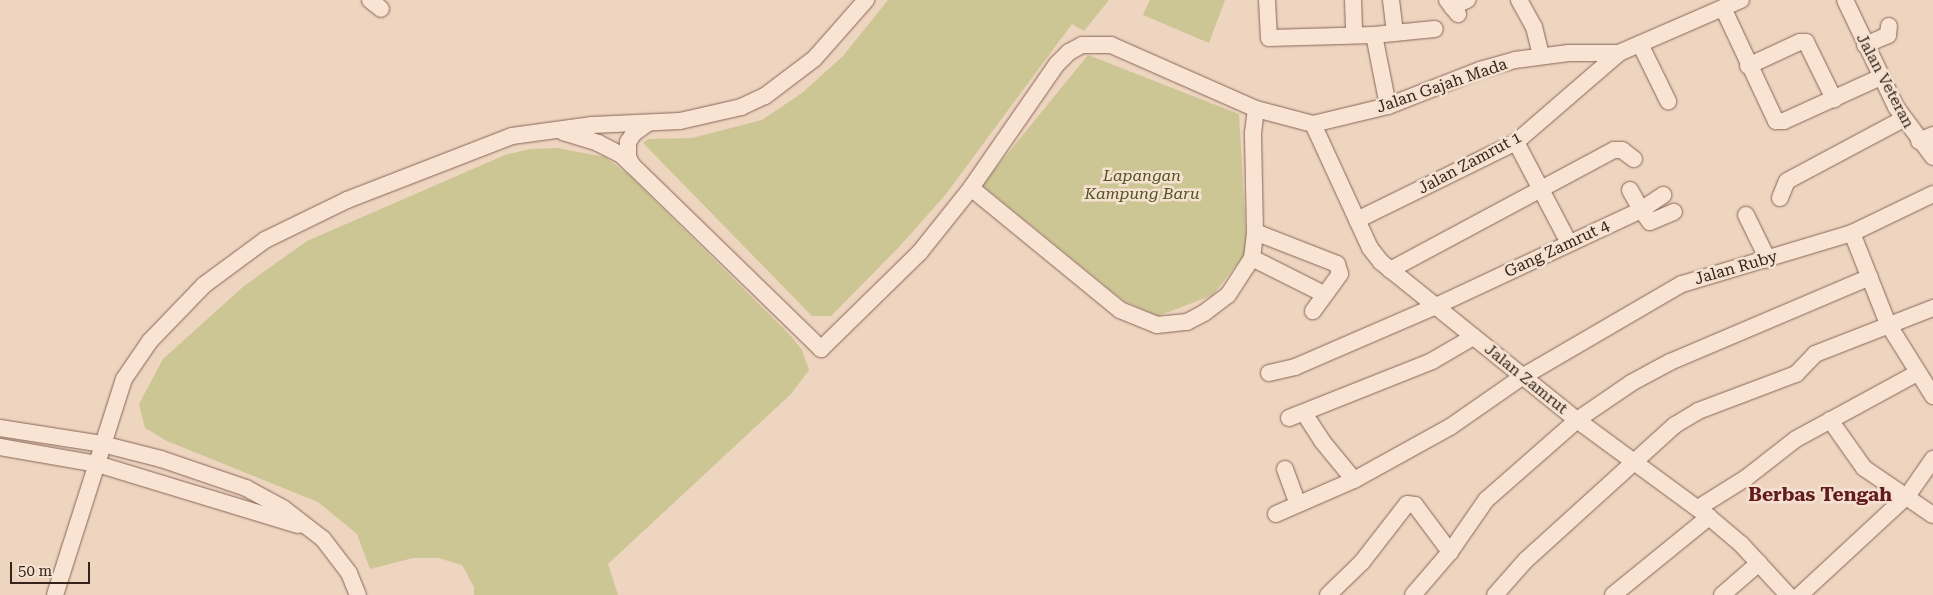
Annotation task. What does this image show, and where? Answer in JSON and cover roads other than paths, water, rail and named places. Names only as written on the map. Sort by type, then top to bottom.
[{"type":"street","points":[[55,595],[124,379],[150,341],[204,285],[265,240],[347,200],[458,154],[512,136],[553,129],[680,121],[741,108],[765,96],[814,59],[866,0]]},
{"type":"street","points":[[1267,0],[1269,38],[1374,35],[1435,29]]},
{"type":"street","points":[[1353,0],[1354,36]]},
{"type":"street","points":[[1391,0],[1395,33]]},
{"type":"street","points":[[1452,7],[1467,0]]},
{"type":"street","points":[[1519,0],[1534,27],[1541,56]]},
{"type":"street","name":"Jalan Gajah Mada","points":[[1314,124],[1388,106],[1480,70],[1541,56],[1619,53],[1741,0]]},
{"type":"street","name":"Jalan Veteran","points":[[1845,0],[1880,77],[1903,119],[1926,138],[1933,157]]},
{"type":"street","points":[[1723,8],[1748,66],[1776,121],[1784,121],[1880,77]]},
{"type":"street","points":[[1865,45],[1888,35],[1889,26]]},
{"type":"street","points":[[1374,35],[1388,106]]},
{"type":"street","points":[[1748,66],[1800,42],[1806,42],[1834,99]]},
{"type":"street","points":[[1640,44],[1668,101]]},
{"type":"street","points":[[553,129],[598,143],[620,154],[821,349],[920,252],[971,188],[1057,64],[1068,52],[1082,45],[1112,45],[1256,109],[1314,124]]},
{"type":"street","name":"Jalan Zamrut 1","points":[[1357,220],[1516,142],[1619,53]]},
{"type":"street","points":[[971,188],[1120,310],[1156,325],[1187,322],[1204,314],[1228,295],[1252,258],[1256,232],[1253,133],[1256,109]]},
{"type":"street","points":[[1780,198],[1788,181],[1903,119]]},
{"type":"street","points":[[632,165],[628,156],[628,142],[634,132],[648,122]]},
{"type":"street","name":"Jalan Zamrut","points":[[1314,124],[1370,248],[1390,270],[1577,420],[1704,513],[1759,563],[1788,595]]},
{"type":"street","points":[[1516,142],[1569,243]]},
{"type":"street","points":[[1390,270],[1614,150],[1622,150],[1634,159]]},
{"type":"street","points":[[1630,190],[1650,222],[1674,212]]},
{"type":"street","name":"Jalan Ruby","points":[[1276,514],[1354,480],[1462,420],[1522,377],[1682,284],[1768,260],[1852,233],[1933,194]]},
{"type":"street","name":"Gang Zamrut 4","points":[[1270,373],[1295,367],[1436,306],[1641,210],[1663,195]]},
{"type":"street","points":[[1746,215],[1768,260]]},
{"type":"street","points":[[1256,232],[1334,261],[1340,274],[1313,311]]},
{"type":"street","points":[[1852,233],[1888,324],[1916,373],[1933,396]]},
{"type":"street","points":[[1252,258],[1324,294]]},
{"type":"street","points":[[1412,595],[1450,552],[1486,500],[1577,420],[1631,383],[1670,362],[1870,277]]},
{"type":"street","points":[[1495,595],[1526,560],[1656,438],[1698,411],[1790,376],[1815,354],[1933,308]]},
{"type":"street","points":[[1354,480],[1322,441],[1297,416],[1432,360],[1473,337]]},
{"type":"street","points":[[1617,594],[1704,513],[1796,440],[1916,373]]},
{"type":"street","points":[[1830,420],[1864,468],[1908,495],[1933,515]]},
{"type":"street","points":[[0,428],[102,444],[161,459],[246,488],[284,508],[323,539],[349,574],[358,595]]},
{"type":"street","points":[[0,447],[97,464],[239,504],[308,528]]},
{"type":"street","points":[[1800,595],[1908,495],[1933,460]]},
{"type":"street","points":[[1285,469],[1298,504]]},
{"type":"street","points":[[1328,595],[1362,562],[1407,504],[1415,505],[1450,552]]},
{"type":"street","points":[[1722,595],[1759,563]]},
{"type":"district","name":"Berbas Tengah","points":[[1820,495]]},
{"type":"park label","name":"Lapangan Kampung Baru","points":[[1142,185]]}]
